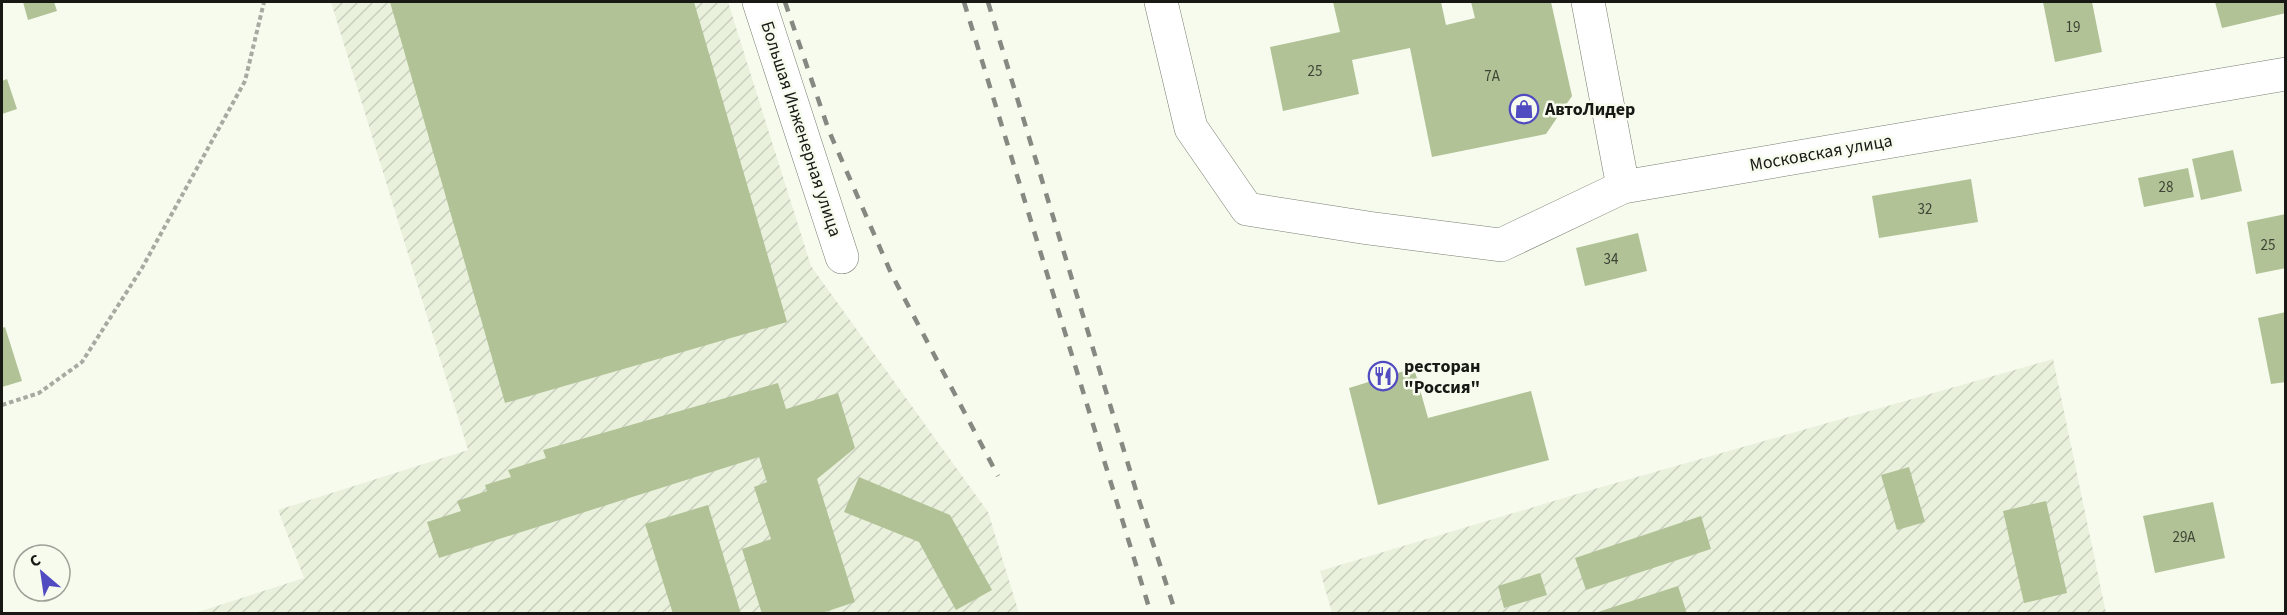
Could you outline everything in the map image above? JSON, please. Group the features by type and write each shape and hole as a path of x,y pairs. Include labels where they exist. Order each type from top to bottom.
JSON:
{"street":[{"name":"Большая Инженерная улица","path":"759,2 842,258"},
{"name":"Московская улица","path":"1161,2 1191,128 1247,209 1368,228 1501,245 1623,187 2286,74"},
{"path":"1588,2 1623,187"}],"path":[{"path":"2,405 39,393 82,362 142,268 245,81 264,2"}],"shaded area":[{"path":"331,2 728,2 811,266 988,512 1019,613 192,614 304,578 278,510 468,450"},
{"path":"2053,359 2106,613 1332,613 1320,571 1577,494"}],"building":[{"path":"23,2 54,2 57,11 28,20"},
{"path":"390,2 694,2 787,322 505,403"},
{"path":"1333,2 1441,2 1446,25 1475,18 1471,2 1551,2 1572,96 1546,134 1432,157 1410,48 1352,60 1359,94 1283,111 1270,47 1340,32"},
{"path":"2043,2 2092,2 2102,52 2055,62"},
{"path":"2215,2 2286,2 2286,13 2222,28"},
{"path":"7,79 17,109 2,114 2,81"},
{"path":"2233,150 2242,191 2201,200 2192,159"},
{"path":"2188,168 2194,197 2144,207 2138,178"},
{"path":"1971,179 1978,222 1879,238 1872,196"},
{"path":"2286,214 2286,268 2256,274 2247,222"},
{"path":"1638,233 1647,271 1585,286 1576,248"},
{"path":"2286,312 2286,382 2271,384 2258,318"},
{"path":"5,327 22,381 2,387 2,328"},
{"path":"1414,368 1428,418 1531,391 1549,460 1378,505 1349,388"},
{"path":"778,383 786,409 838,393 855,448 817,479 855,602 819,614 762,614 742,549 771,539 754,487 767,482 759,457 439,558 427,522 461,511 457,501 487,491 485,485 511,477 508,470 546,458 543,450"},
{"path":"1909,467 1925,522 1897,530 1881,475"},
{"path":"859,477 950,515 992,590 956,610 919,542 844,512"},
{"path":"2046,501 2067,593 2024,603 2003,511"},
{"path":"2213,502 2225,558 2155,573 2143,516"},
{"path":"708,505 741,614 673,614 645,524"},
{"path":"1701,516 1711,549 1586,590 1575,558"},
{"path":"1540,573 1547,595 1504,608 1498,586"},
{"path":"1678,586 1687,614 1595,614 1595,613"}],"railway":[{"path":"785,2 829,131 891,273 998,476"},
{"path":"964,2 1151,614"},
{"path":"988,2 1138,497 1176,614"}],"place":[{"name":"АвтоЛидер","path":"1524,109"},
{"name":"ресторан \"Россия\"","path":"1383,376"}]}
